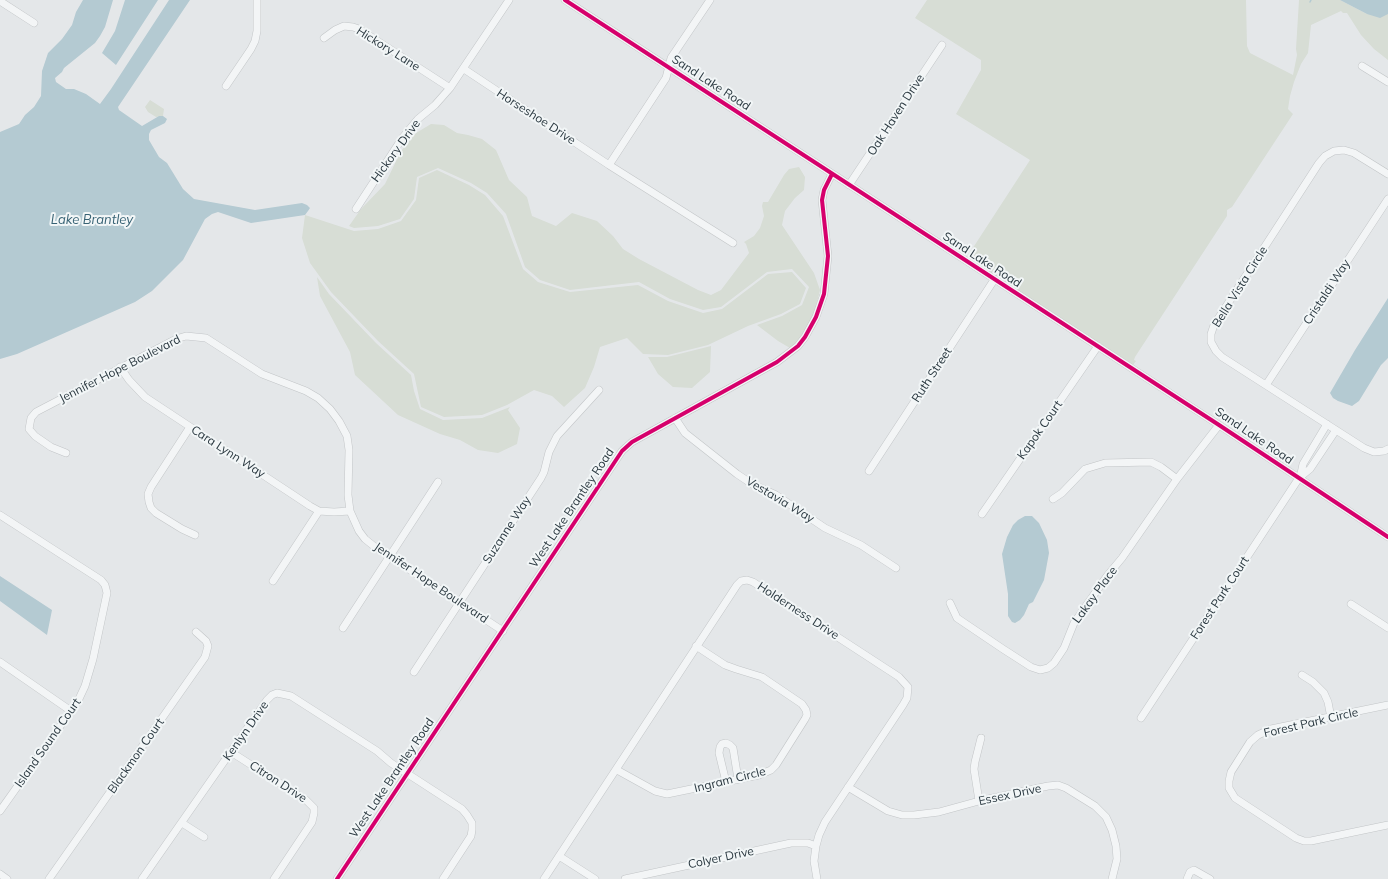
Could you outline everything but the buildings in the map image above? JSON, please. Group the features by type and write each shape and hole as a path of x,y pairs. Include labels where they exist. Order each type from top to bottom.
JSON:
{"street":[{"path":"226,86 255,41 257,31 257,0"},
{"name":"Hickory Drive","path":"356,208 403,137 418,119 435,105 464,69 509,0"},
{"name":"Sand Lake Road","path":"565,0 994,280 1098,346 1388,537"},
{"path":"609,165 666,78 671,58 710,0"},
{"path":"0,1 34,23"},
{"name":"Hickory Lane","path":"324,38 335,30 344,26 352,27 450,88"},
{"name":"Oak Haven Drive","path":"849,185 942,45"},
{"path":"1362,66 1388,82"},
{"name":"Horseshoe Drive","path":"464,69 609,165 733,243"},
{"name":"Bella Vista Circle","path":"1388,174 1354,153 1344,150 1334,151 1325,156 1214,325 1211,334 1211,342 1216,351 1222,357 1364,448 1374,452 1388,449"},
{"name":"West Lake Brantley Road","path":"337,879 622,451 632,442 777,362 798,346 811,327 821,306 826,282 827,245 822,200 824,190 832,174"},
{"name":"Cristaldi Way","path":"1266,385 1388,199"},
{"name":"Ruth Street","path":"869,471 994,280"},
{"name":"Jennifer Hope Boulevard","path":"66,453 51,447 35,436 29,429 31,418 36,412 176,339 186,336 206,338 262,374 306,391 318,398 330,409 339,421 347,436 349,450 348,495 350,511 359,531 365,539 389,557 503,631"},
{"name":"Kapok Court","path":"982,514 1098,346"},
{"name":"Cara Lynn Way","path":"120,367 129,380 145,397 319,511"},
{"name":"Suzanne Way","path":"414,672 541,478 549,452 557,436 599,390"},
{"name":"Vestavia Way","path":"675,418 685,433 737,474 752,484 776,495 825,528 861,545 896,568"},
{"path":"1300,478 1303,464 1327,424"},
{"name":"Lakay Place","path":"950,603 957,618 997,645 1031,667 1040,670 1048,668 1054,663 1064,648 1074,623 1107,576 1122,558 1178,479 1219,425"},
{"path":"190,427 148,494 151,508 156,513 182,530 195,535"},
{"path":"1300,478 1310,469 1336,430"},
{"path":"1314,446 1322,451"},
{"path":"1053,499 1062,493 1085,469 1106,462 1151,462 1162,467 1178,479"},
{"name":"Forest Park Court","path":"1141,718 1300,478"},
{"path":"343,628 438,482"},
{"path":"273,581 319,511 350,511"},
{"path":"0,524 2,516"},
{"name":"Island Sound Court","path":"0,811 78,701 85,686 93,659 107,593 105,585 93,574 2,516"},
{"name":"Holderness Drive","path":"544,879 617,770 696,646 741,580 753,582 899,677 908,687 907,698 825,822 816,846 814,861 817,879"},
{"path":"1351,604 1388,628"},
{"name":"Blackmon Court","path":"49,879 205,657 208,646 206,641 196,632"},
{"name":"Ingram Circle","path":"617,770 654,792 667,794 760,775 771,770 776,765 805,719 807,714 802,704 762,677 725,665 696,646"},
{"path":"0,662 71,711"},
{"path":"1302,675 1313,682 1324,693 1328,702 1331,718"},
{"name":"Kenlyn Drive","path":"142,879 267,700 276,693 291,696 377,751 407,774"},
{"name":"Forest Park Circle","path":"1388,705 1272,729 1258,735 1250,742 1231,772 1229,781 1229,788 1235,798 1296,838 1304,841 1388,827"},
{"path":"979,801 974,769 981,738"},
{"path":"726,782 719,753 722,744 726,743 733,748 738,779"},
{"name":"Citron Drive","path":"231,752 306,800 314,808 312,822 274,879"},
{"path":"407,774 462,809 472,823 471,836 443,879"},
{"name":"Essex Drive","path":"848,787 888,811 902,815 914,815 939,812 979,801 1058,785 1066,788 1095,806 1106,817 1112,830 1116,846 1117,859 1112,879"},
{"path":"182,823 204,837"},
{"name":"Colyer Drive","path":"625,879 791,843 808,843 816,846"},
{"path":"559,856 595,879"},
{"path":"1187,879 1190,872 1194,870 1210,879"},
{"path":"0,874 7,879"}],"shaded area":[{"path":"927,0 1246,0 1247,46 1250,53 1293,75 1297,55 1296,49 1299,0 1340,0 1367,14 1388,14 1388,60 1374,49 1361,35 1347,13 1343,13 1341,11 1311,25 1308,53 1301,64 1290,96 1288,109 1293,114 1232,207 1227,210 1227,216 1135,357 1134,360 1136,361 1133,365 967,257 1030,160 956,114 981,70 981,60 915,18"},
{"path":"150,100 164,109 163,116 156,117 148,112 145,107"},
{"path":"431,124 444,125 457,133 482,139 496,150 509,180 527,197 532,216 556,226 572,213 597,221 613,236 623,249 698,290 711,295 721,290 749,253 744,242 754,236 760,228 764,216 762,206 763,202 768,202 789,169 799,167 805,177 804,190 795,198 785,211 782,225 814,273 820,290 815,311 809,326 797,343 790,348 757,325 782,316 802,305 809,287 792,269 767,272 721,307 703,310 670,299 639,282 570,290 540,280 525,267 506,214 487,193 471,183 438,168 417,177 414,199 400,219 378,226 354,228 349,226 361,209 385,184 401,151 416,133"},
{"path":"437,170 469,185 485,195 503,216 523,269 538,282 570,292 638,285 668,301 703,313 722,309 768,274 792,272 806,288 800,304 781,314 748,326 708,345 668,355 643,354 627,338 600,347 594,367 585,388 564,407 552,396 534,390 507,405 482,415 444,417 421,407 414,374 378,341 331,292 310,263 302,238 305,215 354,231 378,229 401,221 416,200 419,178"},
{"path":"317,277 329,294 376,343 411,375 420,409 443,420 482,418 510,407 508,410 520,428 517,444 498,453 478,450 460,440 440,434 398,415 355,375 350,352 320,296"},
{"path":"711,346 710,372 692,388 673,387 658,374 648,357 667,357"}],"water":[{"name":"Lake Brantley","path":"83,0 113,0 105,27 100,36 95,43 64,68 55,78 56,82 66,89 74,89 86,94 100,104 169,0 190,0 118,107 119,110 142,126 159,116 163,116 167,119 165,123 151,130 149,140 159,157 167,163 183,189 194,199 255,210 302,203 310,208 305,215 251,223 218,212 212,214 205,219 183,260 152,291 135,302 17,354 0,359 0,132 19,124 25,115 34,107 41,96 42,71 48,53 62,39 72,25 76,12"},
{"path":"125,0 158,0 116,65 102,53 115,31"},
{"path":"1340,0 1388,0 1388,14 1380,18 1367,14"},
{"path":"1388,298 1388,358 1381,365 1359,401 1352,406 1338,401 1333,398 1330,393"},
{"path":"1025,516 1032,516 1039,523 1047,540 1049,553 1044,580 1033,602 1029,604 1020,620 1015,623 1012,622 1008,616 1008,594 1002,554 1007,537 1013,525"},
{"path":"0,576 52,610 47,635 0,601"}],"cycle path":[{"path":"565,0 1219,425 1388,537"},
{"path":"337,879 622,451 632,442 777,362 798,346 805,337 816,317 824,294 828,256 822,200 824,190 832,174"}]}
